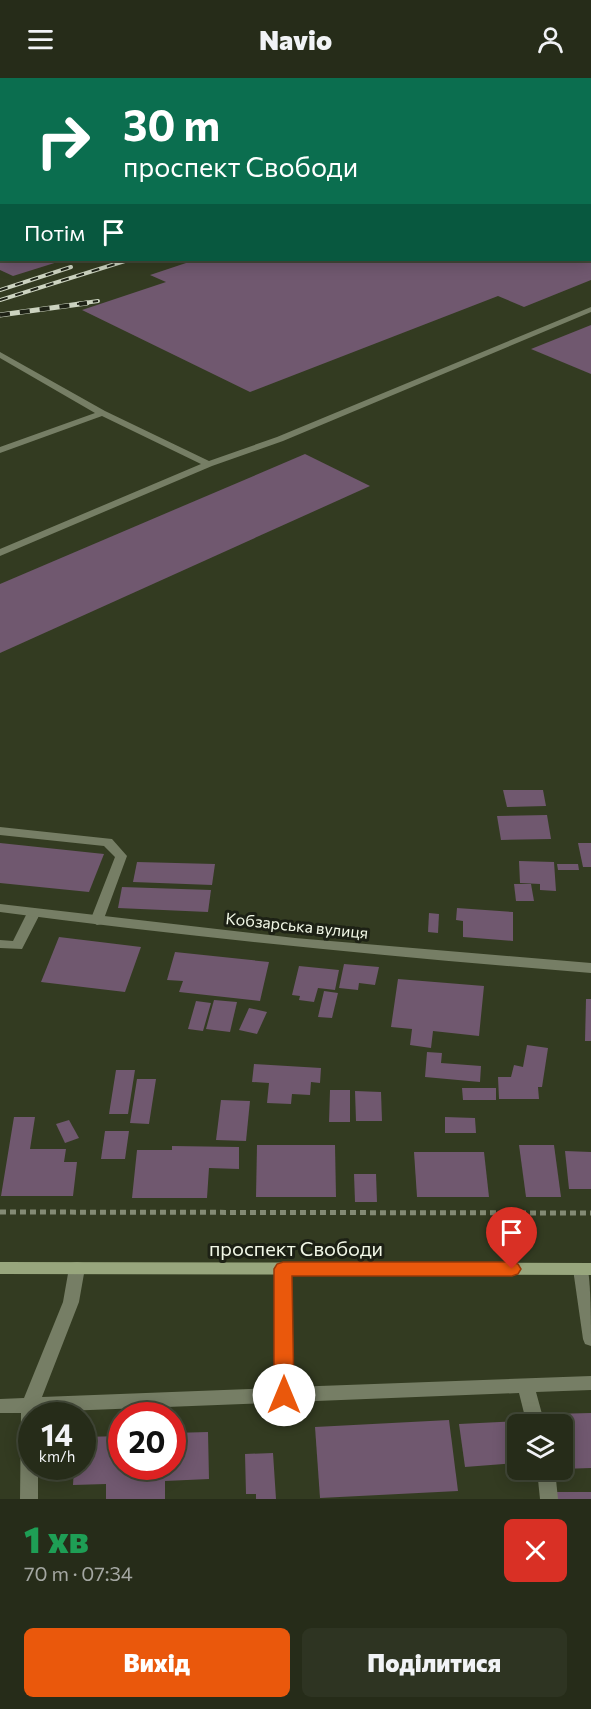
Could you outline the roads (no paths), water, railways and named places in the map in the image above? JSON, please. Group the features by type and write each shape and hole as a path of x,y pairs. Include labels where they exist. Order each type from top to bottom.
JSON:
{"main road":[{"name":"проспект Свободи","path":"0,1268 586,1269"}],"street":[{"path":"0,553 209,464 280,439 591,309"},
{"path":"0,355 102,412 209,464"},
{"path":"0,450 102,412"},
{"path":"0,831 108,842 121,856 97,921"},
{"name":"Кобзарська вулиця","path":"0,908 97,921 458,958 591,968"},
{"path":"0,944 17,946 34,912"},
{"path":"31,1402 70,1302 77,1268"},
{"path":"283,1269 284,1395"},
{"path":"586,1269 591,1339"},
{"path":"96,1402 591,1383"},
{"path":"526,1385 533,1414"},
{"path":"0,1406 18,1405"},
{"path":"29,1480 29,1499"},
{"path":"547,1480 549,1499"}],"railway":[{"path":"0,300 125,261"},
{"path":"0,290 71,267"},
{"path":"77,304 98,301"},
{"path":"0,315 87,303"}]}
